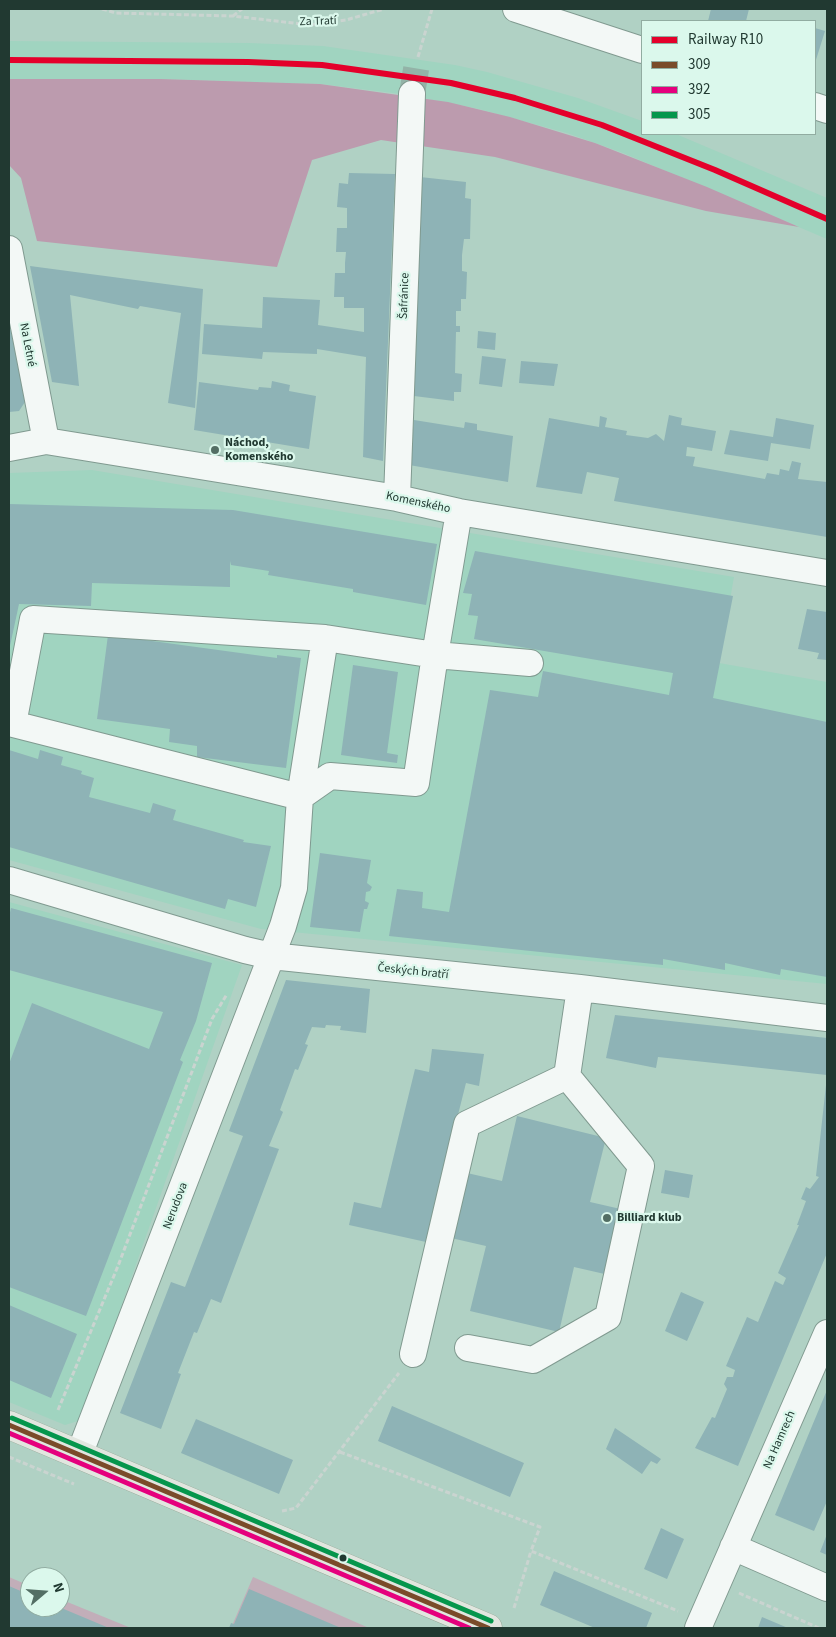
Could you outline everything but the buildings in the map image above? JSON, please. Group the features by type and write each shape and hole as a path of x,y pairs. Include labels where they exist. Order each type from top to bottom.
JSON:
{"main road":[{"path":"9,1425 488,1628"}],"street":[{"path":"516,9 641,50"},
{"name":"Šafránice","path":"397,498 412,94"},
{"name":"Na Letné","path":"9,249 46,441"},
{"name":"Komenského","path":"9,448 46,441 397,498 459,512 827,573"},
{"path":"459,512 435,655 416,783 330,776 300,797 13,724 33,619 324,638 435,655 530,663"},
{"name":"Nerudova","path":"79,1455 283,926 294,888 300,797 324,638"},
{"name":"Českých bratří","path":"9,880 271,956 580,988 827,1018"},
{"path":"468,1348 533,1360 608,1317 641,1166 567,1076 580,988"},
{"path":"413,1354 467,1124 567,1076"},
{"name":"Na Hamrech","path":"700,1624 827,1333"},
{"path":"733,1546 827,1588"}],"path":[{"name":"Za Tratí","path":"102,9 116,13 233,16 310,25 346,20 384,9"},
{"path":"233,16 242,9"},
{"path":"418,57 432,9"},
{"path":"58,1410 118,1266 212,1019 228,992"},
{"path":"278,1512 296,1508 413,1354"},
{"path":"340,1452 540,1527 514,1608"},
{"path":"531,1551 700,1624"},
{"path":"718,1583 819,1628"}],"shaded area":[{"path":"9,41 249,43 323,46 455,65 487,72 578,98 641,121 641,135 678,135 827,198 827,239 623,153 567,133 479,109 401,94 320,84 161,79 9,79"},
{"path":"9,79 160,79 320,84 448,102 510,117 595,143 707,187 799,227 706,211 495,157 381,140 312,160 277,267 37,241 21,178 9,165"},
{"path":"92,470 734,577 719,663 827,682 827,984 261,929 9,860 9,473"},
{"path":"9,902 242,965 81,1420 65,1425 9,1402"},
{"path":"9,1577 20,1582 20,1617 70,1617 70,1603 131,1628 9,1628"},
{"path":"253,1577 369,1628 231,1628"}],"tunnel":[{"path":"412,94 418,57"}],"rail line":[{"name":"R10","path":"9,60 248,62 322,65 451,83 515,98 602,125 715,170 827,219"}],"transit line":[{"name":"305","path":"12,1418 491,1621"},
{"name":"309","path":"9,1425 488,1628"},
{"name":"392","path":"9,1433 469,1628"}],"place":[{"name":"Náchod, Komenského","path":"215,450"},
{"name":"Billiard klub","path":"607,1218"}]}
